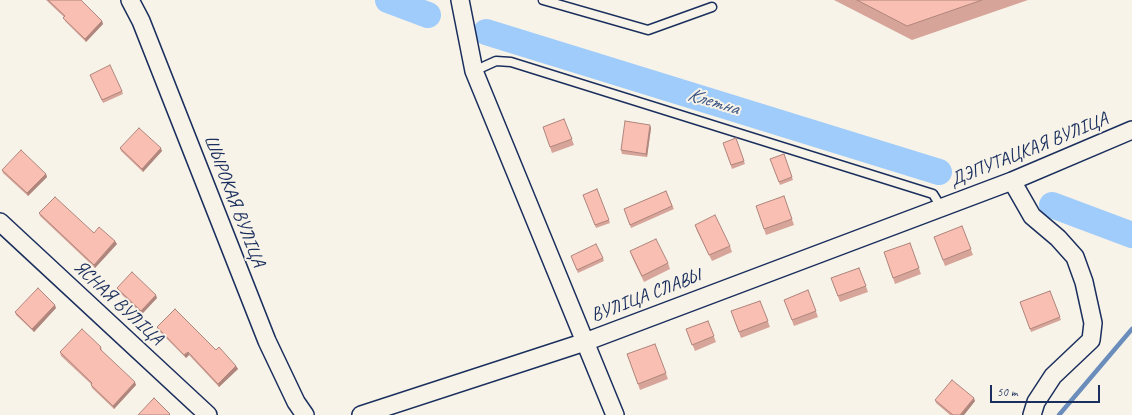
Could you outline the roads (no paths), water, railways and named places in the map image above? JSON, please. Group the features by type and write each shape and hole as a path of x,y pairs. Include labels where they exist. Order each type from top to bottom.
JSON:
{"street":[{"name":"ШЫРОКАЯ ВУЛІЦА","path":"130,0 141,21 267,341 296,402 305,415"},
{"path":"460,0 474,71 615,415"},
{"name":"ДЭПУТАЦКАЯ ВУЛІЦА","path":"941,207 1012,181 1132,130"},
{"path":"1012,181 1032,216 1058,238 1075,257 1084,282 1093,323 1091,340 1053,376 1036,402 1032,415"},
{"name":"ВУЛІЦА СЛАВЫ","path":"361,415 585,342 941,207"},
{"name":"ЯСНАЯ ВУЛІЦА","path":"0,222 208,415"}],"lane":[{"path":"546,0 648,30 712,8"},
{"path":"474,71 496,61 511,62 933,194 941,207"}],"waterway":[{"name":"Клетна","path":"388,0 428,15"},
{"name":"Клетна","path":"486,32 939,172"},
{"name":"Клетна","path":"1052,205 1132,235"},
{"path":"1059,415 1132,329"}]}
